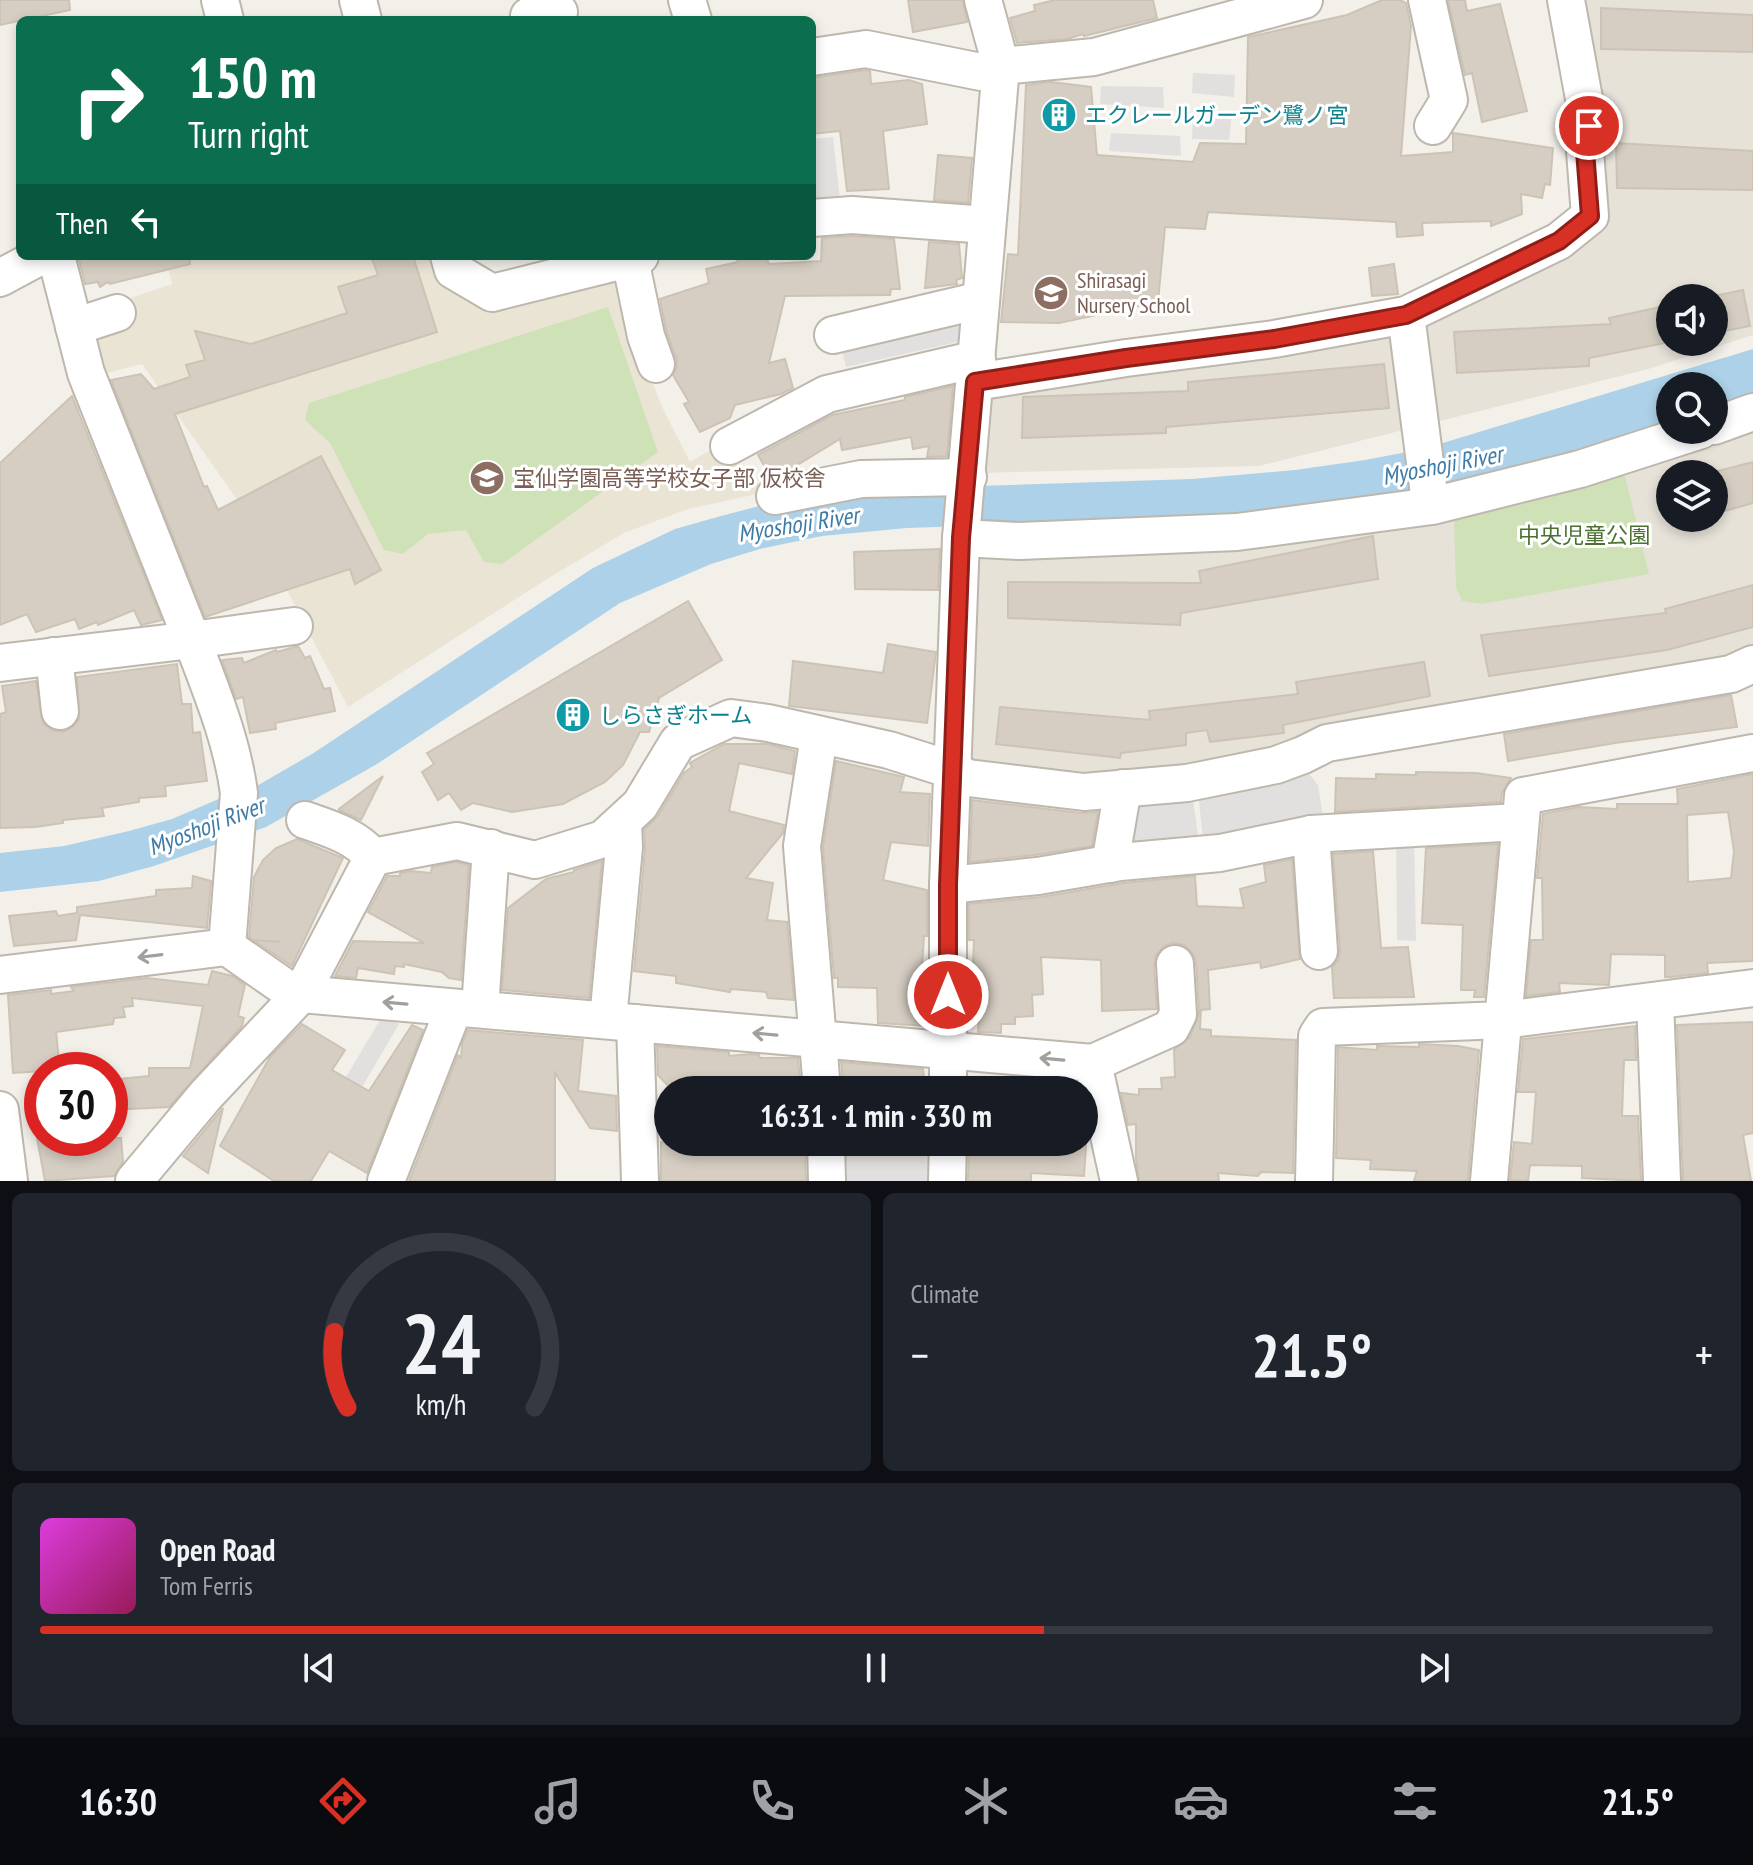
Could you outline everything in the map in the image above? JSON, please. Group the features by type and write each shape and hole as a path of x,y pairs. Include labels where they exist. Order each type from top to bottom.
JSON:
{"street":[{"path":"816,56 866,49 981,72 1001,66 1094,57 1304,0"},
{"path":"1427,0 1449,100 1433,126"},
{"path":"729,446 827,394 976,371 1126,358 1274,339 1406,315 1559,241 1590,216 1585,151 1589,126 1566,0"},
{"path":"948,1076 948,885 962,533 1001,66 994,2"},
{"path":"816,218 852,215 987,225"},
{"path":"0,278 34,260"},
{"path":"57,260 92,389 217,705 235,768 239,793 227,947"},
{"path":"450,260 453,270 492,293 623,260"},
{"path":"635,260 646,336 656,364"},
{"path":"833,335 981,300"},
{"path":"74,327 117,313"},
{"path":"1406,315 1429,494"},
{"path":"1728,421 1753,412"},
{"path":"962,533 1020,541 1237,532 1432,506 1580,469 1658,444"},
{"path":"775,496 861,479 968,481"},
{"path":"0,663 294,626"},
{"path":"54,656 60,711"},
{"path":"373,857 457,841 535,860 603,839 640,805 678,742 731,718 768,723 889,750 968,778 1084,792 1187,783 1276,765 1327,743 1731,674 1753,664"},
{"path":"819,736 802,846 821,1076"},
{"path":"1489,1181 1523,796 1753,753"},
{"path":"1110,864 1123,788"},
{"path":"305,820 344,834 373,857"},
{"path":"948,885 1220,853 1311,834 1519,822"},
{"path":"623,823 622,1021 640,1181"},
{"path":"1311,834 1319,951"},
{"path":"386,1181 467,1008 491,848"},
{"path":"134,1181 206,1095 301,994 373,857"},
{"path":"0,975 227,947 283,986 301,994 1093,1063 1171,1028 1178,1014 1174,964"},
{"path":"1314,1181 1317,1036 1323,1027 1504,1020 1753,988"},
{"path":"1655,1001 1662,1181"},
{"path":"1093,1063 1119,1181"},
{"path":"0,1110 8,1181"},
{"path":"826,1156 827,1181"},
{"path":"947,1181 948,1156"}],"shaded area":[{"path":"1581,0 1753,0 1753,335 1728,343 1728,284 1656,284 1656,356 1688,356 1645,370 1259,466 981,473 988,394 1439,313 1605,208"},
{"path":"1193,73 1235,75 1234,97 1192,93"},
{"path":"1101,86 1163,87 1164,108 1100,104"},
{"path":"1193,119 1231,119 1229,140 1192,139"},
{"path":"1111,133 1180,136 1181,156 1109,151"},
{"path":"833,137 841,208 816,209 816,139"},
{"name":"宝仙学園高等学校女子部 仮校舎","path":"166,260 439,260 445,279 615,275 646,367 690,462 719,445 766,492 688,509 624,533 348,707 247,514 142,364 103,374 87,313 172,284"},
{"path":"957,320 962,341 846,367 841,347"},
{"path":"1753,414 1753,654 1296,750 1087,780 962,764 968,550 1656,431 1656,444 1728,444 1728,418"},
{"path":"1304,768 1318,785 1324,823 1203,840 1198,792"},
{"path":"1192,792 1199,842 1121,851 1129,795"},
{"path":"1414,837 1416,941 1397,940 1396,838"},
{"path":"383,1015 399,1024 352,1104 336,1094"},
{"path":"835,1156 936,1156 935,1181 835,1181"}],"green space":[{"path":"608,307 658,452 502,564 484,562 466,530 428,534 403,554 384,550 330,443 305,420 309,403"},
{"name":"中央児童公園","path":"1623,468 1649,574 1482,604 1462,601 1456,587 1454,520 1465,512"}],"water":[{"path":"1753,349 1753,400 1728,408 1728,372 1677,372"},
{"name":"Myoshoji River","path":"1656,378 1656,432 1462,488 1281,515 907,528 822,536 760,549 711,564 620,603 377,764 266,827 154,866 99,881 0,892 0,853 64,846 129,831 172,819 228,795 248,791 312,754 593,568 675,529 767,504 977,486 1192,479 1295,470 1423,449"}],"building":[{"path":"0,0 69,0 70,10 42,16 16,16 16,22 0,25"},
{"path":"908,0 963,0 967,22 913,32"},
{"path":"1055,0 1153,0 1157,18 1084,36 1017,43 1010,18 1035,11 1034,5"},
{"path":"1382,0 1406,3 1411,26 1401,156 1453,152 1453,133 1553,148 1550,185 1545,184 1542,198 1521,194 1522,214 1491,226 1491,221 1422,223 1423,235 1397,237 1396,222 1208,212 1205,229 1165,227 1158,302 1059,323 1001,322 1008,254 1018,255 1026,85 1051,82 1091,87 1097,155 1193,162 1200,143 1246,144 1248,37 1347,15"},
{"path":"1448,0 1465,0 1467,11 1500,4 1527,111 1482,122 1472,73 1465,75"},
{"path":"1601,8 1753,15 1753,52 1601,49"},
{"path":"866,70 870,71 871,84 909,80 922,84 927,124 883,131 889,189 847,191 840,131 816,134 816,77"},
{"path":"1616,143 1753,151 1753,190 1617,188"},
{"path":"938,155 972,158 968,203 934,200"},
{"path":"852,236 894,239 900,289 891,289 890,295 785,296 769,363 785,359 793,388 735,405 730,418 700,432 684,404 689,402 673,375 677,367 676,358 660,299 709,283 706,269 737,260 768,260 769,264 821,261 822,238"},
{"path":"929,242 959,244 962,278 956,280 957,284 925,288"},
{"path":"79,260 190,260 190,264 108,282 100,287 98,282 85,284"},
{"path":"372,260 414,260 437,332 175,414 204,487 207,486 218,510 321,456 381,570 355,584 350,569 205,617 111,380 141,374 154,389 190,377 186,365 205,360 195,331 251,344 347,313 338,287 378,275"},
{"path":"1394,264 1398,294 1372,296 1369,268"},
{"path":"1743,290 1750,326 1728,330 1728,293"},
{"path":"1656,308 1656,345 1589,358 1589,366 1457,373 1454,332 1611,324 1609,318"},
{"path":"1384,364 1389,408 1166,427 1166,433 1022,438 1023,397 1188,391 1188,382"},
{"path":"953,386 947,456 927,457 929,446 913,449 911,437 842,450 840,439 784,473 770,476 758,455 832,415 905,400 905,397"},
{"path":"72,396 162,620 141,625 134,610 98,625 97,622 79,629 75,619 36,632 27,614 0,625 0,463"},
{"path":"1753,462 1753,503 1728,510 1728,468"},
{"path":"1373,536 1378,579 1181,613 1180,625 1008,618 1008,582 1201,583 1199,571"},
{"path":"940,549 938,590 855,589 854,552"},
{"path":"1753,585 1753,627 1667,650 1489,676 1481,635 1666,613 1665,609"},
{"name":"しらさぎホーム","path":"688,601 722,660 659,698 649,732 640,732 623,765 605,782 563,804 512,812 473,803 461,810 449,793 438,800 422,772 434,764 427,753"},
{"path":"888,644 936,652 927,723 789,706 793,661 883,673"},
{"path":"298,646 305,658 310,656 324,689 330,688 335,711 275,723 276,729 250,733 243,697 236,699 222,660 242,658 244,663 276,650"},
{"path":"1424,662 1430,696 1283,725 1284,733 1210,742 1207,730 1186,733 1186,745 1121,753 1120,758 996,744 1000,707 1150,720 1149,711 1298,694 1296,682"},
{"path":"177,664 182,704 191,704 193,733 200,732 207,781 165,786 166,796 139,798 139,802 102,808 104,816 63,820 63,823 36,827 0,828 0,714 6,712 2,686 36,681 43,723 51,730 63,732 73,727 79,719 77,677"},
{"path":"1731,695 1737,727 1508,761 1504,734"},
{"path":"724,744 768,744 795,751 792,774 739,763 729,811 784,825 783,833 746,878 773,883 767,920 787,922 794,1000 768,998 766,992 731,989 730,992 676,983 676,976 634,971 644,830 658,816 684,773 692,767 690,763"},
{"path":"836,761 904,777 900,792 930,794 928,846 891,842 883,880 927,890 927,936 924,936 920,997 927,998 927,1026 878,1023 877,988 838,987 838,978 834,978 823,847"},
{"path":"1416,772 1476,773 1511,778 1502,793 1501,802 1335,812 1336,778 1376,779 1376,774 1416,775"},
{"path":"1753,774 1753,961 1707,963 1708,973 1665,977 1665,955 1611,954 1609,985 1559,983 1560,992 1526,996 1531,940 1543,940 1542,878 1537,878 1543,814 1578,807 1617,809 1617,804 1678,804 1677,789","holes":["1728,812 1734,851 1731,878 1688,882 1687,815"]},
{"path":"383,776 361,820 339,810 339,809"},
{"path":"972,800 1081,813 1098,812 1092,846 970,862"},
{"path":"297,839 343,858 292,966 249,937 254,877 263,860 276,848"},
{"path":"1498,844 1484,997 1474,997 1475,990 1461,990 1463,925 1422,923 1426,848"},
{"path":"1373,851 1381,948 1408,947 1414,997 1334,998 1332,967 1338,960 1340,950 1333,854"},
{"path":"1292,859 1300,959 1261,968 1260,962 1208,970 1210,1009 1201,1010 1200,1029 1211,1030 1211,1036 1296,1040 1293,1173 1261,1172 1258,1176 1218,1173 1219,1181 1139,1181 1136,1124 1128,1125 1121,1093 1139,1095 1139,1089 1162,1089 1161,1078 1175,1077 1174,1050 1190,1037 1199,1013 1196,962 1192,952 1184,945 1173,943 1164,946 1156,955 1157,1009 1102,1011 1101,960 1041,957 1043,994 1032,995 1033,1016 1015,1017 1015,1024 1001,1024 1001,1033 978,1032 979,1016 971,1016 974,940 969,940 969,904 1195,876 1197,906 1244,908 1240,889 1266,882 1264,865"},
{"path":"602,861 589,998 502,990 508,908 546,879"},
{"path":"456,862 469,865 461,980 449,978 442,972 404,964 404,967 395,966 394,974 358,968 356,978 335,976 353,941 424,943 368,912 387,876 400,876 400,873 411,871 431,873 432,867"},
{"path":"193,876 211,881 207,928 80,915 76,940 14,946 9,916 56,911 58,916 77,913 77,907 156,896 156,890 192,888"},
{"path":"212,971 232,976 245,985 238,1016 244,1018 242,1026 169,1107 128,1109 128,1078 149,1076 149,1068 190,1068 203,1006 132,998 133,1006 123,1007 125,1017 114,1018 113,1024 56,1032 58,1052 24,1052 24,1072 13,1073 8,995 51,990 51,994 74,991 71,987 147,978 208,985"},
{"path":"1753,1022 1753,1133 1743,1135 1751,1181 1683,1181 1677,1025"},
{"path":"302,1024 345,1050 332,1070 369,1091 412,1025 423,1030 367,1173 329,1151 311,1181 274,1181 220,1146 270,1057"},
{"path":"1635,1026 1636,1060 1624,1060 1622,1116 1638,1116 1641,1181 1582,1178 1582,1166 1530,1165 1528,1181 1510,1180 1514,1142 1532,1144 1536,1092 1518,1092 1523,1039"},
{"path":"468,1030 583,1040 578,1091 616,1096 617,1131 590,1128 555,1073 555,1181 409,1181 458,1055 461,1058 462,1044"},
{"path":"1419,1044 1479,1050 1468,1181 1414,1181 1417,1171 1370,1169 1371,1160 1336,1158 1338,1047 1377,1050 1377,1046 1419,1047"},
{"path":"657,1046 729,1052 729,1056 751,1054 760,1058 798,1058 800,1076 659,1076"},
{"path":"841,1062 923,1069 924,1076 842,1076"},
{"path":"223,1108 208,1173 183,1156"},
{"path":"40,1156 122,1156 123,1162 114,1176 45,1181"},
{"path":"661,1156 805,1156 806,1181 661,1181"},
{"path":"969,1156 1085,1156 1084,1176 1031,1173 1031,1181 968,1181"}],"place":[{"name":"エクレールガーデン鷺ノ宮","path":"1059,115"},
{"name":"Shirasagi Nursery School","path":"1051,293"},
{"name":"宝仙学園高等学校女子部 仮校舎","path":"487,478"},
{"name":"しらさぎホーム","path":"573,715"}],"route":[{"path":"948,995 948,885 961,538 975,382 1274,339 1406,315 1474,285 1559,241 1590,216 1585,151 1589,126"}]}
